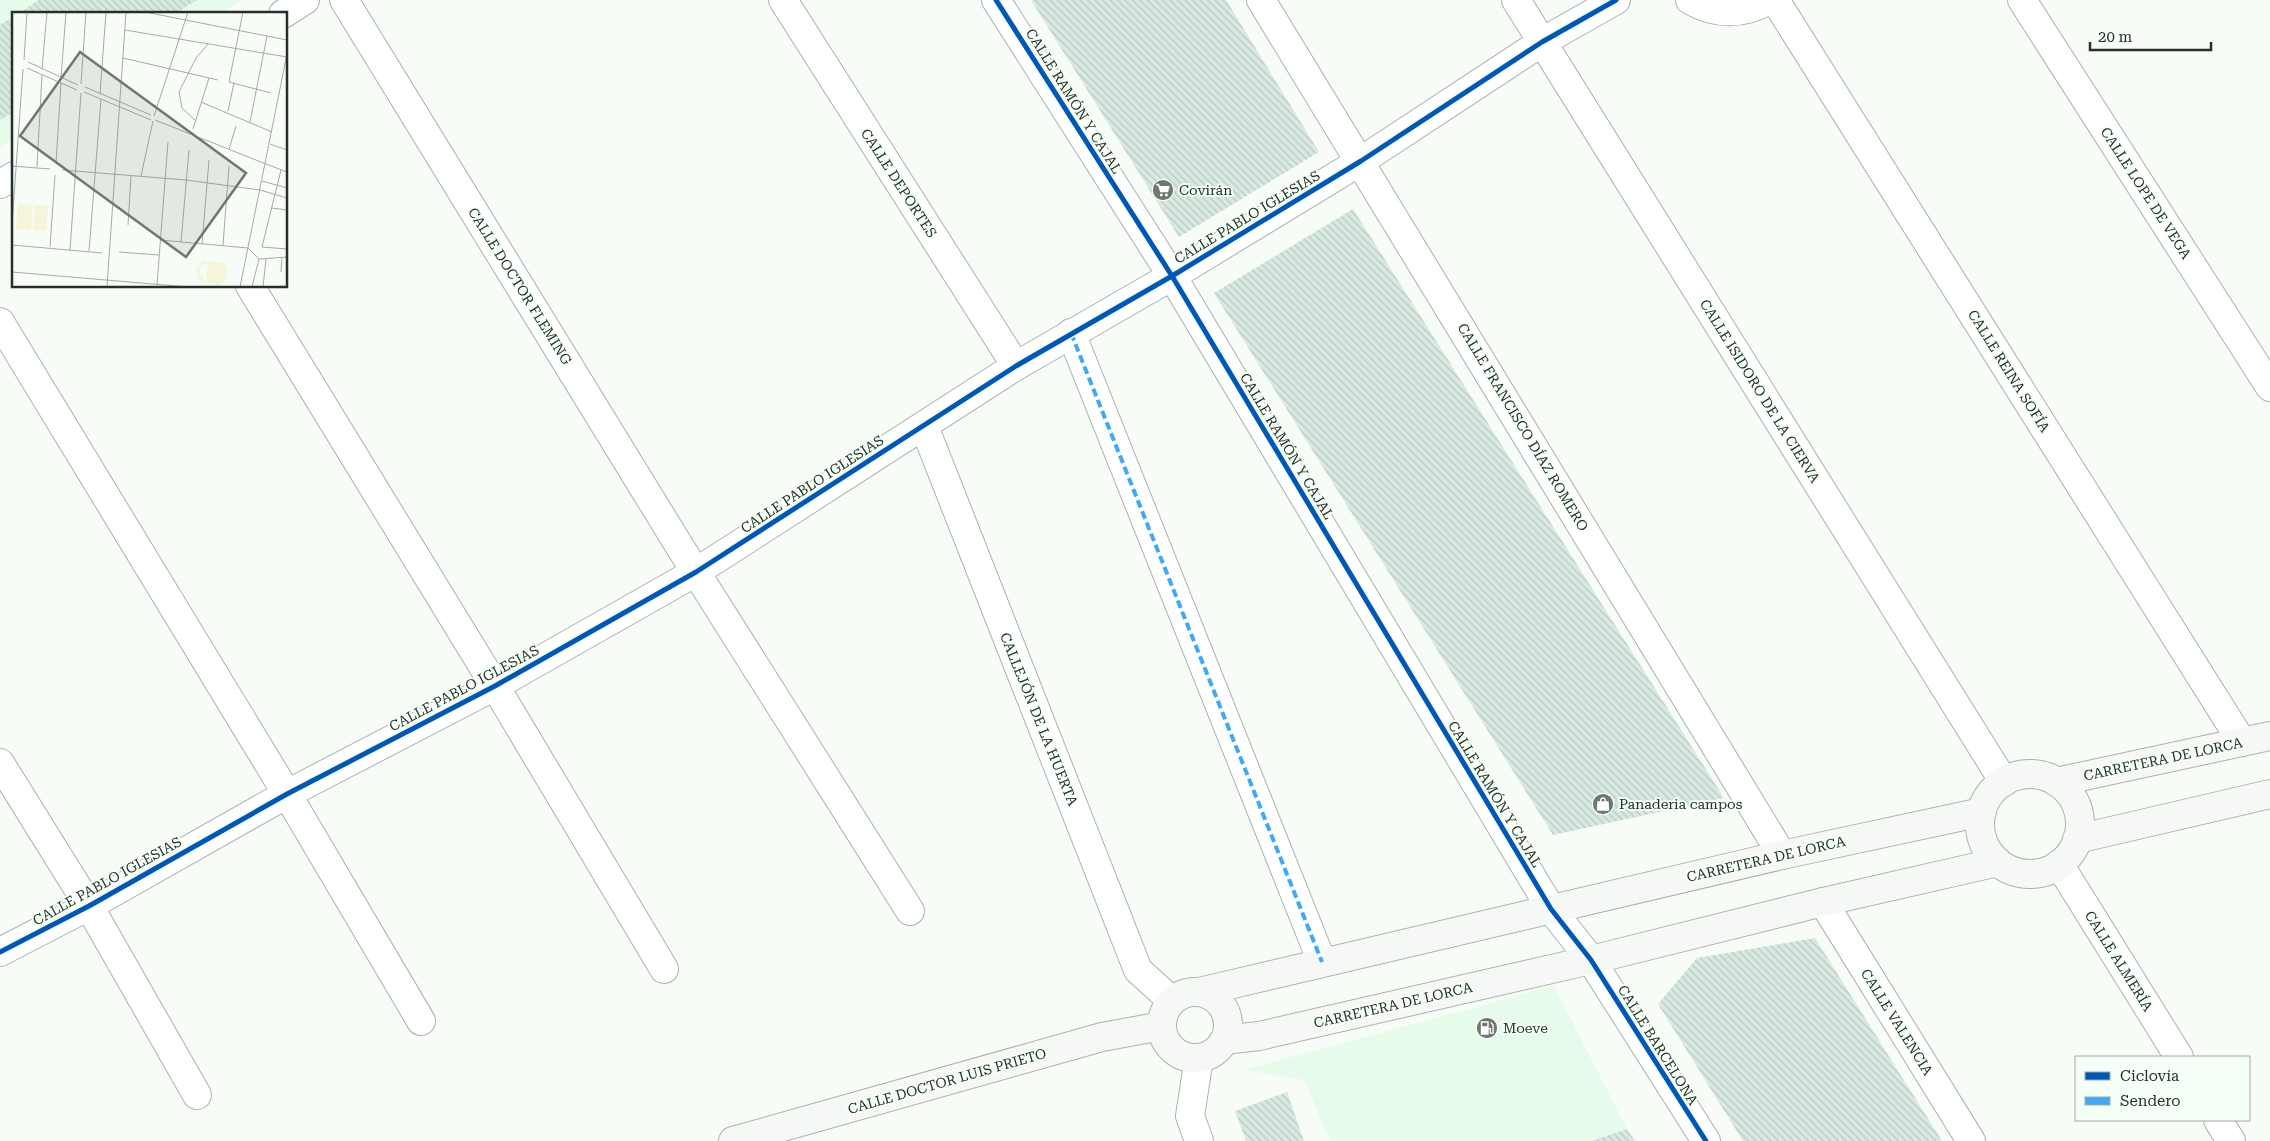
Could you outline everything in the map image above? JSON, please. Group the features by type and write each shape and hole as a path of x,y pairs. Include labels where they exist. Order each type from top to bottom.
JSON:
{"main road":[{"name":"CARRETERA DE LORCA","path":"2056,782 2270,736"},
{"name":"CARRETERA DE LORCA","path":"1199,992 1782,855 1982,812 1988,797 2004,782 2020,775 2032,774 2056,782 2072,798 2078,811 2079,824 2074,848 2059,864 2033,874 2008,869 1998,862 1823,902 1591,960 1259,1036 1224,1040"},
{"path":"2077,838 2270,794"},
{"path":"1982,812 1980,828 1984,842 1987,850 1998,862"},
{"path":"1199,992 1213,997 1224,1009 1228,1020 1224,1040 1219,1048 1210,1055 1199,1058 1187,1058 1173,1050 1165,1039 1162,1026 1164,1015 1172,1001 1187,993 1199,992"},
{"name":"CALLE DOCTOR LUIS PRIETO","path":"733,1141 1102,1037 1162,1026"}],"street":[{"path":"287,12 305,0"},
{"name":"CALLE DOCTOR FLEMING","path":"344,0 696,572 910,911"},
{"name":"CALLE DEPORTES","path":"783,0 1016,366"},
{"name":"CALLE RAMÓN Y CAJAL","path":"996,0 1172,276 1551,909"},
{"name":"CALLE FRANCISCO DÍAZ ROMERO","path":"1261,0 1361,161 1782,855"},
{"name":"CALLE ISIDORO DE LA CIERVA","path":"1516,0 2004,782"},
{"name":"CALLE PABLO IGLESIAS","path":"0,952 89,906 287,794 495,686 696,572 1016,366 1172,276 1361,161 1542,42 1616,0"},
{"path":"1690,0 1702,6 1726,12 1750,9 1768,0"},
{"name":"CALLE REINA SOFÍA","path":"1775,0 2242,742"},
{"name":"CALLE LOPE DE VEGA","path":"2022,0 2270,386"},
{"path":"0,184 12,177"},
{"path":"251,288 495,686 664,970"},
{"path":"0,322 287,794 421,1021"},
{"path":"1071,333 1322,962"},
{"name":"CALLEJÓN DE LA HUERTA","path":"924,426 1138,970 1172,1001"},
{"path":"0,763 89,906 198,1094"},
{"name":"CALLE ALMERÍA","path":"2059,864 2178,1056"},
{"name":"CALLE VALENCIA","path":"1823,902 1972,1141"},
{"path":"1551,909 1591,960"},
{"name":"CALLE BARCELONA","path":"1591,960 1706,1141"},
{"path":"1199,1058 1190,1116 1199,1141"},
{"path":"2219,1121 2231,1141"}],"shaded area":[{"path":"0,0 242,0 222,12 12,12 12,140 0,147"},
{"name":"Moeve","path":"1554,986 1627,1129 1589,1141 1330,1141 1304,1080 1243,1070"}],"building":[{"path":"39,0 197,0 177,12 21,12"},
{"path":"1031,0 1226,0 1319,152 1179,237"},
{"path":"12,17 12,113 0,120 0,25"},
{"path":"1353,209 1724,798 1553,835 1214,293"},
{"path":"1815,938 1942,1141 1743,1141 1658,1004 1697,958"},
{"path":"1287,1092 1304,1141 1246,1141 1235,1111"},
{"path":"1627,1129 1635,1141 1591,1141"}],"marked path":[{"path":"1071,333 1322,962"}],"cycle path":[{"path":"996,0 1172,276 1551,909 1591,960 1706,1141"},
{"path":"0,952 89,906 287,794 495,686 696,572 1016,366 1172,276 1361,161 1542,42 1616,0"}],"place":[{"name":"Covirán","path":"1163,190"},
{"name":"Panaderia campos","path":"1603,804"},
{"name":"Moeve","path":"1487,1028"}]}
